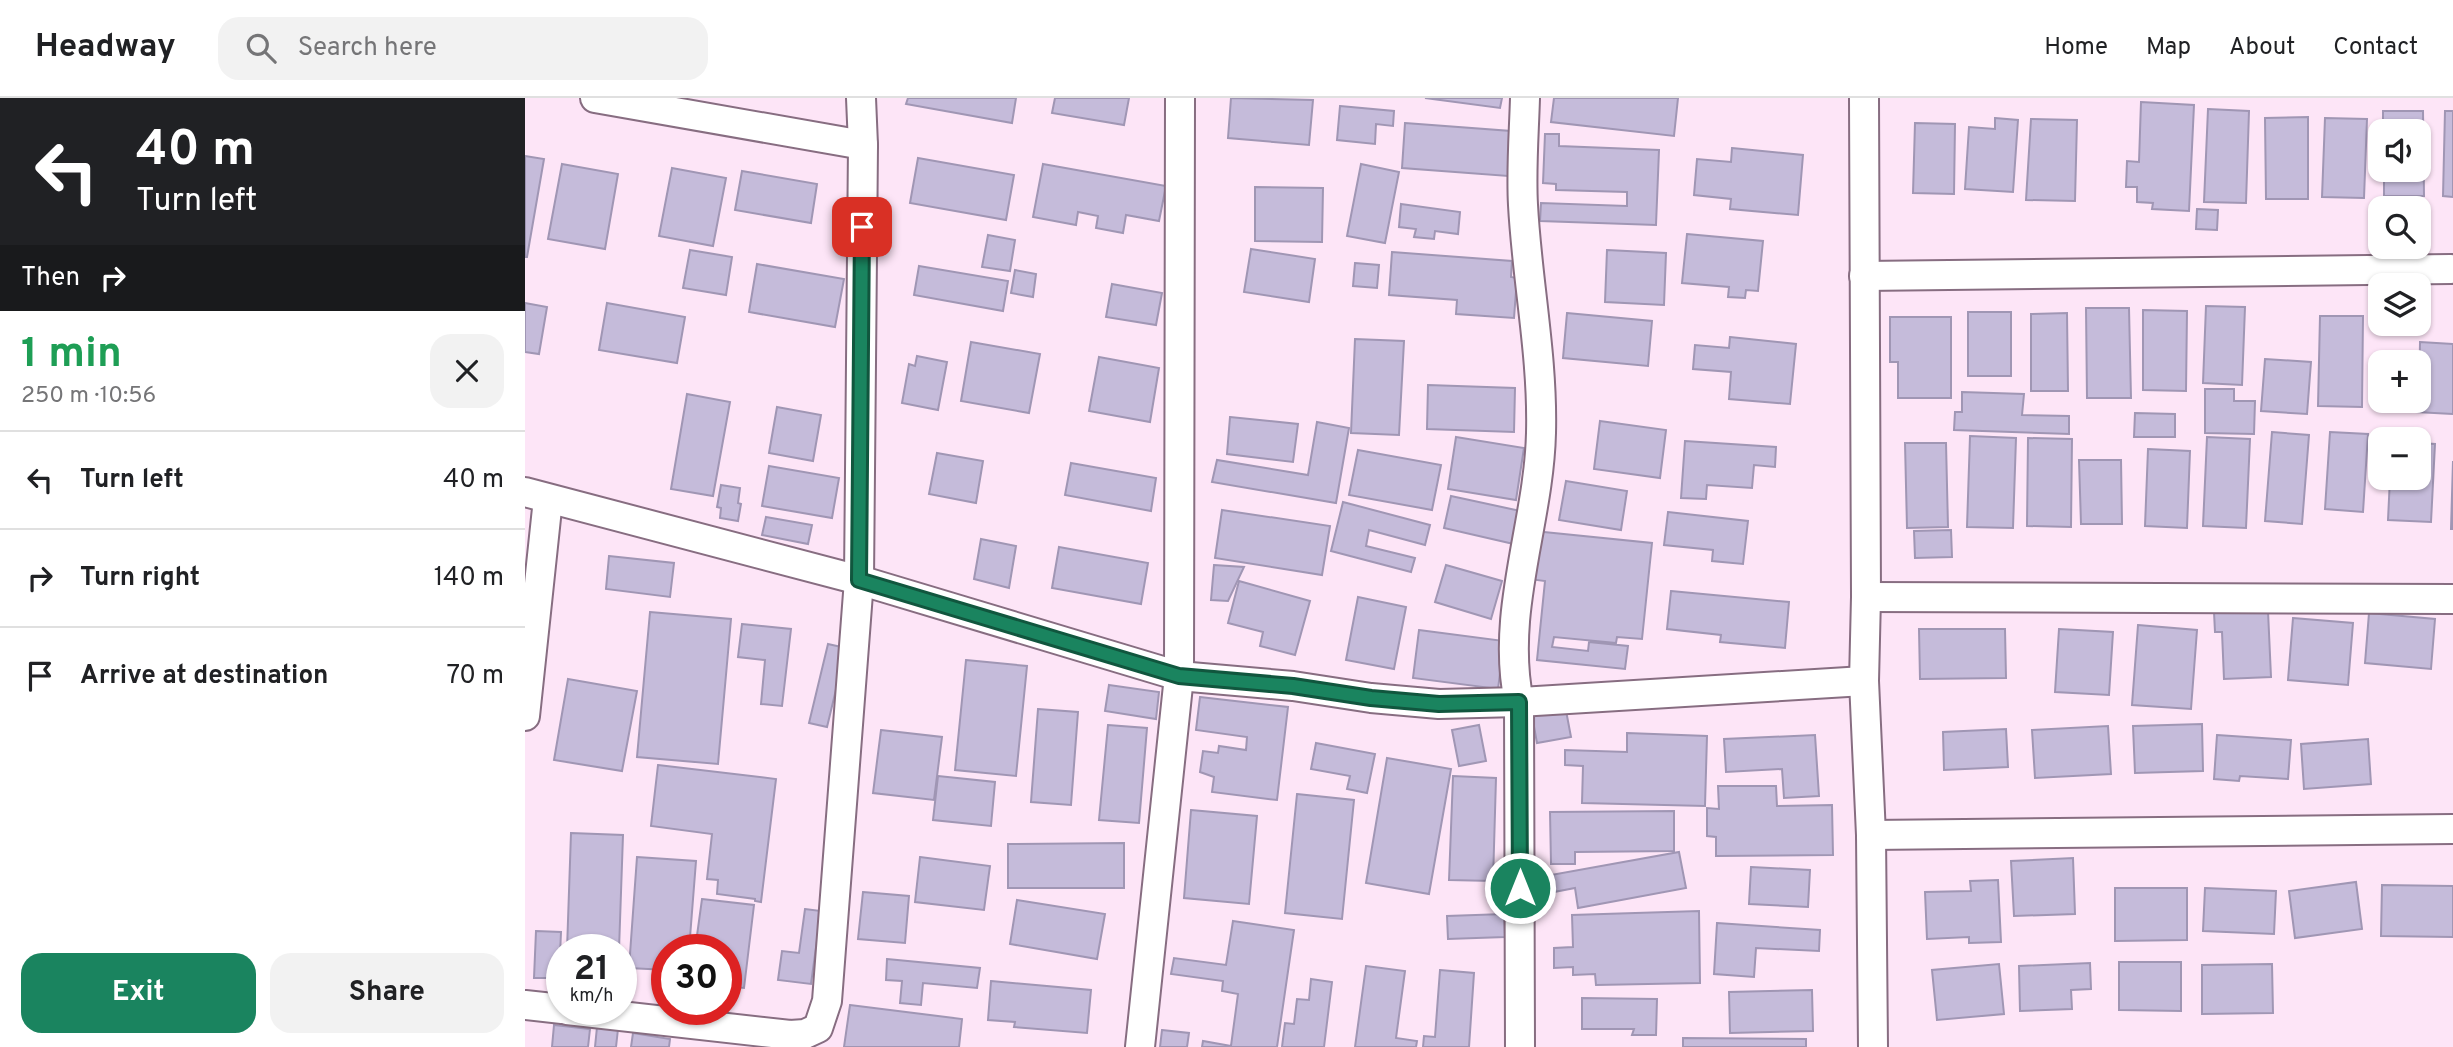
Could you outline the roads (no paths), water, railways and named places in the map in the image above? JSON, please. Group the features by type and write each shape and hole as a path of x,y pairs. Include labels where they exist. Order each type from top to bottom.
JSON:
{"street":[{"path":"596,98 863,145"},
{"path":"637,1018 790,1035 806,1034 818,1028 827,1001 859,580 863,145 861,98"},
{"path":"1140,1047 1179,676 1180,98"},
{"path":"1520,1047 1519,702 1514,678 1516,605 1539,466 1542,389 1523,204 1525,98"},
{"path":"1864,98 1864,681 1871,835 1873,1047"},
{"path":"1864,276 2451,269"},
{"path":"525,716 536,496 859,580 1179,676 1293,686 1371,698 1439,704 1519,702 1864,681"},
{"path":"1866,597 2453,599"},
{"path":"1871,835 2453,829"},
{"path":"525,1005 546,1007"}]}
